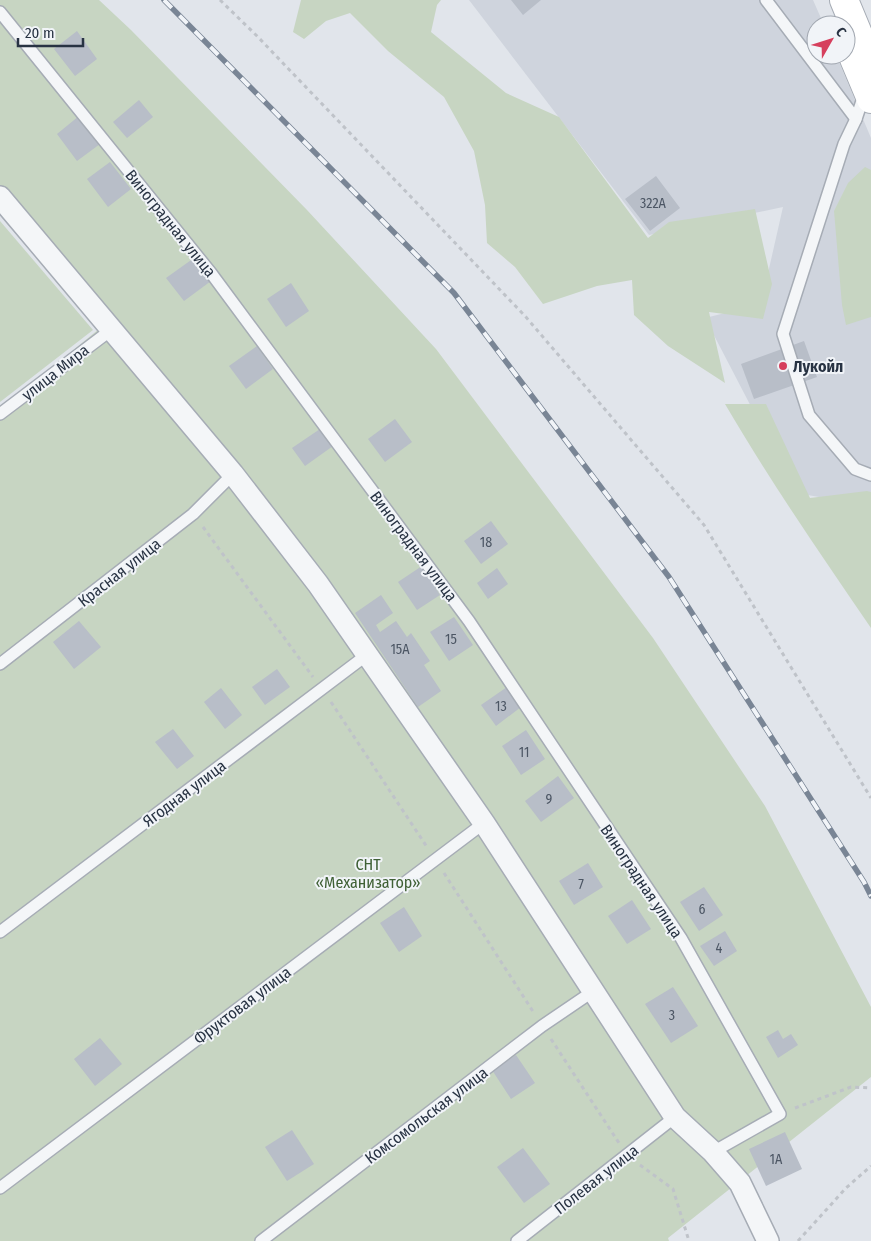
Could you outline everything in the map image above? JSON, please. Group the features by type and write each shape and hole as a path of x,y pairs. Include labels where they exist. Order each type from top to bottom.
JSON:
{"main road":[{"path":"830,0 836,15"},
{"path":"844,0 866,93"},
{"path":"856,65 866,93"}],"street":[{"path":"0,198 233,474 318,584 484,823 592,992 675,1117 714,1152 740,1183 768,1241"}],"lane":[{"path":"766,0 866,93 844,144 783,334 809,415 855,469 871,475"},
{"name":"Виноградная улица","path":"0,12 211,273 469,621 681,938 780,1114"},
{"name":"улица Мира","path":"0,414 111,330"},
{"name":"Красная улица","path":"0,664 193,514 233,474"},
{"name":"Ягодная улица","path":"0,932 368,654"},
{"name":"Фруктовая улица","path":"0,1188 484,823"},
{"name":"Комсомольская улица","path":"261,1241 542,1026 592,992"},
{"path":"714,1152 780,1114"},
{"name":"Полевая улица","path":"517,1241 675,1117"}],"path":[{"path":"220,0 264,43 525,316 704,525 871,798"},
{"path":"193,514 322,688 436,860 626,1155 673,1189 689,1241"},
{"path":"780,1114 851,1087 871,1088"},
{"path":"798,1241 846,1188 871,1166"}],"shaded area":[{"path":"469,0 813,0 820,15 806,15 806,65 840,65 871,138 871,506 796,493 705,318 761,304 783,207 649,235"}],"green space":[{"name":"СНТ «Механизатор»","path":"0,0 99,0 131,30 307,210 436,349 653,638 765,806 871,1007 871,1077 668,1238 669,1241 0,1241 0,408 99,329 0,211"},
{"path":"301,0 441,0 437,5 431,32 506,93 559,117 648,238 669,222 755,209 772,284 763,319 709,312 725,383 668,346 634,315 632,280 597,286 543,304 515,267 487,243 485,205 474,151 444,97 388,51 350,13 326,21 304,39 293,32"},
{"path":"865,167 871,170 871,317 846,325 842,305 834,211 848,183"},
{"path":"0,221 93,330 0,402"},
{"path":"725,404 766,404 810,498 871,492 871,628 778,489"}],"building":[{"path":"511,0 541,0 523,15"},
{"path":"77,31 97,59 75,76 54,49"},
{"path":"139,100 153,117 127,138 113,122"},
{"path":"79,116 100,144 77,161 57,134"},
{"path":"110,162 131,189 108,207 87,179"},
{"path":"656,176 680,208 650,231 625,199"},
{"path":"194,258 211,281 184,301 166,278"},
{"path":"291,283 309,311 286,327 267,299"},
{"path":"804,341 817,377 754,399 741,364"},
{"path":"257,346 273,369 246,389 229,366"},
{"path":"395,419 412,442 385,462 368,439"},
{"path":"320,429 333,446 305,466 292,448"},
{"path":"491,521 508,544 481,564 464,541"},
{"path":"422,566 440,595 417,610 398,582"},
{"path":"497,568 508,584 488,599 477,583"},
{"path":"381,595 393,613 376,625 380,632 396,621 407,637 411,633 430,661 424,665 441,691 418,707 355,613"},
{"path":"454,617 473,645 449,661 430,632"},
{"path":"79,621 101,647 74,669 53,642"},
{"path":"277,669 290,687 265,705 252,687"},
{"path":"507,687 521,707 496,726 481,705"},
{"path":"221,688 242,715 225,729 204,702"},
{"path":"173,729 194,756 177,769 155,742"},
{"path":"526,730 545,759 521,775 502,746"},
{"path":"558,776 574,798 541,822 525,801"},
{"path":"588,863 603,887 574,905 559,881"},
{"path":"704,887 723,915 699,931 680,902"},
{"path":"632,900 651,929 627,944 608,916"},
{"path":"404,907 422,936 399,952 380,923"},
{"path":"725,931 737,951 714,966 700,946"},
{"path":"673,987 698,1026 671,1043 645,1004"},
{"path":"778,1030 783,1039 791,1034 798,1045 778,1058 766,1037"},
{"path":"100,1038 122,1064 95,1086 74,1059"},
{"path":"516,1055 535,1083 511,1099 492,1070"},
{"path":"292,1130 314,1164 287,1181 265,1147"},
{"path":"785,1132 802,1169 766,1186 749,1149"},
{"path":"523,1148 550,1184 524,1203 497,1167"}],"railway":[{"path":"164,0 454,293 669,577 864,882 871,896"}],"place":[{"name":"Лукойл","path":"783,366"}]}
